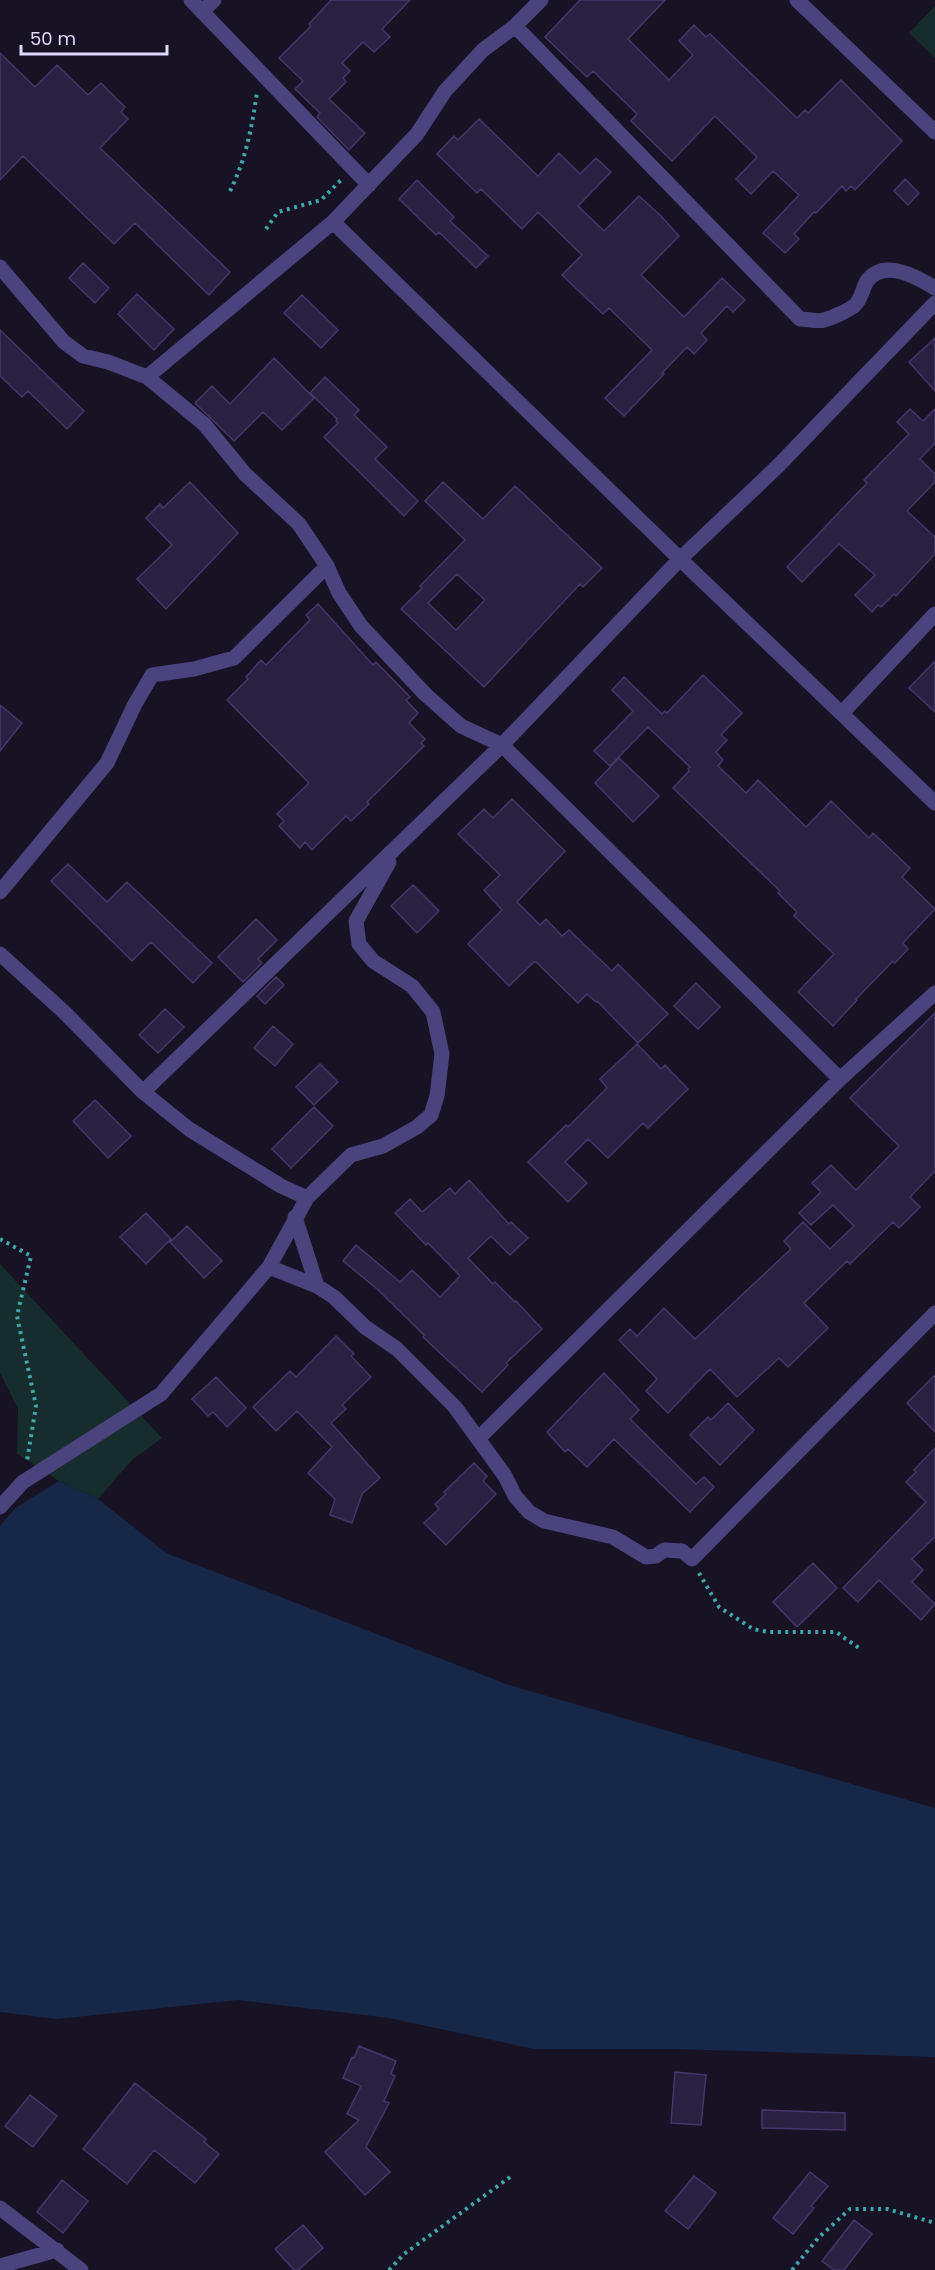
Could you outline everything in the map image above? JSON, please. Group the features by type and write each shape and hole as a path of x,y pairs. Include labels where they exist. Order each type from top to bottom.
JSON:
{"street":[{"path":"191,0 369,185"},
{"path":"202,12 214,0"},
{"path":"147,377 333,222 417,134 445,91 483,50 515,26 541,0"},
{"path":"797,0 935,132"},
{"path":"515,26 800,319 823,321 854,306 862,296 867,282 876,274 898,270 935,288"},
{"path":"333,222 935,803"},
{"path":"0,267 64,342 83,356 108,362 147,377 204,424 245,474 299,524 327,566 339,593 361,626 424,694 461,726 502,746 840,1079"},
{"path":"143,1092 502,746 680,559 778,466 935,303"},
{"path":"0,892 107,763 135,704 152,675 194,669 234,657 327,566"},
{"path":"842,713 935,614"},
{"path":"0,1507 23,1482 161,1394 268,1267 307,1198 351,1155 383,1146 417,1127 431,1115 437,1096 442,1054 433,1012 412,986 374,962 359,944 356,921 398,846"},
{"path":"0,954 64,1012 143,1092 189,1129 281,1186 307,1198"},
{"path":"478,1439 840,1079 935,993"},
{"path":"295,1217 317,1286"},
{"path":"268,1267 317,1286 334,1297 365,1327 397,1349 454,1407 505,1476 515,1496 529,1512 544,1521 613,1537 646,1557 656,1556 664,1550 682,1551 692,1559 935,1313"},
{"path":"0,2208 81,2270"},
{"path":"0,2266 57,2250"}],"path":[{"path":"230,191 240,171 251,136 259,73"},
{"path":"266,229 278,212 321,200 353,170"},
{"path":"0,1239 32,1256 17,1316 36,1407 23,1482"},
{"path":"692,1559 719,1607 743,1624 768,1632 836,1632 859,1648"},
{"path":"389,2270 404,2254 513,2175"},
{"path":"792,2270 818,2238 850,2209 887,2209 935,2223"}],"green space":[{"path":"935,6 935,58 909,33"},
{"path":"0,1264 162,1438 132,1460 98,1499 59,1481 17,1454 18,1409 0,1373"}],"water":[{"path":"59,1481 98,1499 166,1553 509,1685 935,1808 935,2057 671,2049 534,2049 389,2018 238,2000 57,2019 0,2012 0,1526 15,1508"}],"building":[{"path":"331,0 410,0 382,29 390,37 374,52 363,42 342,63 350,71 343,78 346,82 329,99 365,133 349,150 317,117 320,113 295,89 303,81 279,58 311,26 309,24"},
{"path":"580,0 665,0 628,39 669,80 693,55 679,41 694,25 706,37 710,34 797,118 805,110 808,113 841,80 902,141 855,190 851,186 846,191 842,186 816,213 814,212 794,234 799,239 785,253 763,233 799,195 773,171 751,194 736,179 757,157 715,116 672,161 631,121 637,114 593,71 587,77 545,37"},
{"path":"0,53 35,87 57,65 88,95 101,83 125,107 121,112 128,119 100,148 230,272 209,295 135,223 114,244 23,156 0,180"},
{"path":"479,119 538,176 559,153 580,174 596,158 611,172 578,206 604,231 639,196 661,216 679,236 641,275 684,317 722,278 745,300 733,312 727,306 701,333 707,340 694,354 687,347 624,416 605,398 652,350 609,308 603,314 562,275 582,255 538,212 522,229 481,189 477,193 437,154 454,136 458,140"},
{"path":"905,179 919,193 908,205 894,191"},
{"path":"417,180 454,217 450,221 488,256 476,268 439,232 436,235 399,199"},
{"path":"83,263 109,288 95,303 69,278"},
{"path":"137,294 174,329 154,350 118,314"},
{"path":"302,295 338,330 321,348 284,313"},
{"path":"0,330 84,411 67,429 28,391 22,397 0,376"},
{"path":"935,338 935,391 909,362"},
{"path":"274,358 314,398 282,430 263,412 234,441 195,403 212,386 230,404"},
{"path":"325,377 359,410 354,415 387,447 375,459 418,501 404,516 324,437 338,423 337,419 310,393"},
{"path":"910,409 923,421 935,409 935,443 920,459 935,474 935,482 907,511 935,537 935,554 896,596 894,594 881,607 878,605 872,612 855,595 875,575 839,544 802,582 787,567 867,483 864,480 909,434 897,422"},
{"path":"190,482 238,533 166,609 137,579 172,545 146,518 160,504 163,508"},
{"path":"443,482 483,519 515,486 602,568 583,587 580,584 484,687 401,609 465,540 425,501","holes":["457,574 485,600 456,630 428,603"]},
{"path":"318,604 373,665 376,662 410,697 406,700 418,713 409,723 425,739 421,743 424,746 367,802 369,804 351,821 346,816 312,850 305,842 300,848 279,826 284,821 277,814 309,783 227,700 248,679 246,677 261,660 266,665 310,620 306,615"},
{"path":"935,661 935,712 909,688"},
{"path":"703,675 742,713 721,735 727,740 716,752 723,760 718,766 746,793 758,780 806,827 831,801 869,838 873,833 910,868 902,877 935,909 903,943 908,949 895,963 893,961 833,1026 798,992 834,954 794,916 797,912 778,893 780,891 673,788 690,767 648,727 610,766 594,751 633,711 612,690 624,677 662,714 665,711 667,713"},
{"path":"0,705 22,723 0,751"},
{"path":"619,758 659,796 633,822 595,783"},
{"path":"512,799 565,851 517,902 540,925 546,919 562,936 569,930 612,971 618,964 668,1014 638,1043 597,1001 587,994 578,1003 536,962 509,986 468,944 502,910 484,890 500,875 458,834 484,809 493,818"},
{"path":"68,864 107,902 127,882 212,963 193,983 151,942 132,961 51,881"},
{"path":"413,885 439,911 417,933 391,906"},
{"path":"256,919 277,940 258,959 262,963 243,982 218,957"},
{"path":"276,977 284,985 265,1004 257,996"},
{"path":"696,983 720,1007 698,1029 674,1006"},
{"path":"165,1009 184,1027 158,1053 139,1035"},
{"path":"935,1013 935,1171 910,1197 920,1207 899,1228 893,1222 850,1264 847,1261 804,1303 828,1328 788,1367 779,1358 737,1397 710,1369 668,1413 646,1391 657,1379 619,1340 630,1329 637,1336 664,1308 695,1339 791,1249 784,1241 803,1222 830,1249 854,1226 833,1205 811,1225 799,1213 821,1192 812,1183 831,1165 856,1190 899,1146 850,1098"},
{"path":"273,1026 293,1044 275,1066 254,1048"},
{"path":"637,1044 661,1069 665,1065 688,1089 648,1128 643,1123 608,1158 588,1139 565,1162 587,1183 568,1202 528,1162 566,1125 568,1127 607,1088 600,1079"},
{"path":"320,1064 338,1082 314,1105 296,1087"},
{"path":"95,1100 131,1136 108,1158 73,1121"},
{"path":"314,1107 333,1126 291,1168 272,1149"},
{"path":"469,1180 509,1224 511,1222 528,1238 510,1255 491,1236 468,1258 493,1284 495,1282 516,1301 542,1329 506,1363 508,1365 482,1392 423,1337 424,1335 376,1288 343,1261 356,1245 400,1282 412,1270 440,1297 460,1276 395,1213 410,1199 422,1212 450,1188 455,1194"},
{"path":"146,1213 171,1239 146,1264 120,1237"},
{"path":"187,1226 222,1261 204,1278 170,1242"},
{"path":"336,1336 354,1354 351,1356 371,1377 342,1405 346,1409 331,1423 380,1478 362,1494 352,1523 330,1515 335,1499 308,1473 332,1447 297,1411 276,1431 253,1407 290,1371 296,1377"},
{"path":"604,1373 639,1410 630,1419 696,1484 704,1477 714,1487 690,1512 614,1439 587,1467 568,1449 565,1452 547,1432"},
{"path":"935,1375 935,1432 907,1403"},
{"path":"216,1377 246,1408 227,1427 213,1412 208,1416 192,1399"},
{"path":"728,1403 754,1430 720,1465 690,1435 708,1417 711,1420"},
{"path":"935,1448 935,1537 912,1559 923,1570 912,1582 935,1604 921,1620 879,1580 858,1602 843,1588 926,1502 906,1482"},
{"path":"474,1463 487,1476 483,1481 496,1494 446,1545 424,1523 439,1509 435,1504 446,1494 444,1492"},
{"path":"813,1563 837,1588 797,1627 773,1602"},
{"path":"359,2046 396,2061 391,2074 395,2076 384,2101 389,2103 366,2147 390,2172 365,2195 325,2152 359,2120 347,2114 361,2086 343,2078"},
{"path":"675,2072 706,2075 701,2125 671,2123"},
{"path":"135,2083 206,2139 204,2142 219,2154 195,2183 154,2150 127,2184 83,2149"},
{"path":"30,2095 57,2116 33,2147 5,2126"},
{"path":"762,2110 845,2113 845,2130 762,2128"},
{"path":"810,2172 828,2186 811,2206 814,2208 793,2234 773,2218"},
{"path":"694,2176 716,2193 688,2229 665,2211"},
{"path":"62,2180 88,2201 63,2233 37,2212"},
{"path":"854,2220 872,2234 844,2270 834,2270 822,2261"},
{"path":"303,2225 323,2248 298,2270 294,2270 275,2249"}]}
